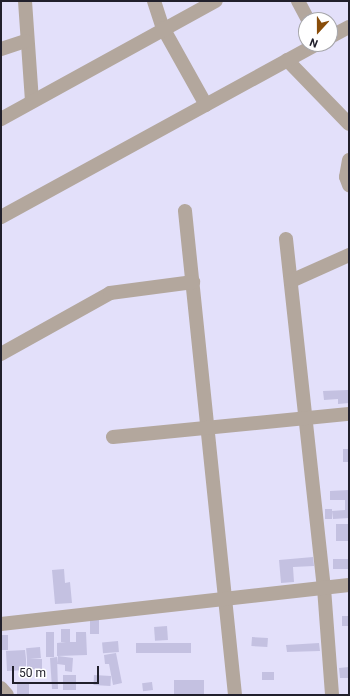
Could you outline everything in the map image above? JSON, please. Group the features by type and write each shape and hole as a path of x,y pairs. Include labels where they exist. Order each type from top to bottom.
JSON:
{"street":[{"path":"25,1 26,41 32,102"},
{"path":"154,1 163,28 206,105"},
{"path":"1,119 163,28 216,1"},
{"path":"298,1 304,12"},
{"path":"338,33 349,27"},
{"path":"1,49 26,41"},
{"path":"1,217 302,52"},
{"path":"287,60 349,124"},
{"path":"349,160 346,177 349,185"},
{"path":"185,211 235,695"},
{"path":"286,239 307,418 324,588 332,695"},
{"path":"291,281 349,255"},
{"path":"1,354 110,293 193,282"},
{"path":"113,437 349,414"},
{"path":"1,624 349,585"},
{"path":"1,688 7,695"}],"building":[{"path":"348,390 349,403 338,404 338,399 324,400 323,391"},
{"path":"343,449 349,449 349,462 343,462"},
{"path":"349,490 349,518 333,519 332,511 345,510 345,500 330,500 330,491"},
{"path":"325,509 332,509 332,519 325,519"},
{"path":"336,524 349,524 349,541 336,541"},
{"path":"313,557 314,566 293,567 294,582 281,583 279,560"},
{"path":"333,559 349,559 349,569 333,569"},
{"path":"64,569 65,583 70,582 72,603 55,604 52,570"},
{"path":"342,616 349,616 349,626 342,626"},
{"path":"90,619 99,619 99,634 90,634"},
{"path":"167,626 168,640 155,641 154,627"},
{"path":"61,629 70,629 70,642 76,642 76,632 86,632 87,655 57,656 57,643 66,642 61,642"},
{"path":"46,632 54,632 54,657 46,657"},
{"path":"1,635 8,635 8,650 1,650"},
{"path":"252,637 268,638 267,647 251,646"},
{"path":"118,641 119,652 103,653 102,642"},
{"path":"136,643 191,643 191,653 136,653"},
{"path":"319,643 320,651 287,652 286,645"},
{"path":"40,647 41,658 27,659 26,648"},
{"path":"25,650 26,670 7,671 6,651"},
{"path":"116,653 122,683 113,685 109,664 105,664 104,655"},
{"path":"58,656 73,658 72,672 65,671 65,665 57,664"},
{"path":"57,657 58,689 52,689 50,658"},
{"path":"27,659 42,659 42,676 35,676 35,669 27,669"},
{"path":"349,667 349,678 340,678 339,668"},
{"path":"262,672 274,672 274,680 262,680"},
{"path":"63,675 76,675 76,690 63,690"},
{"path":"94,675 111,676 110,686 93,685"},
{"path":"174,680 204,680 204,694 174,694"},
{"path":"17,682 29,682 29,695 17,695"},
{"path":"152,682 153,690 143,691 142,683"}]}
